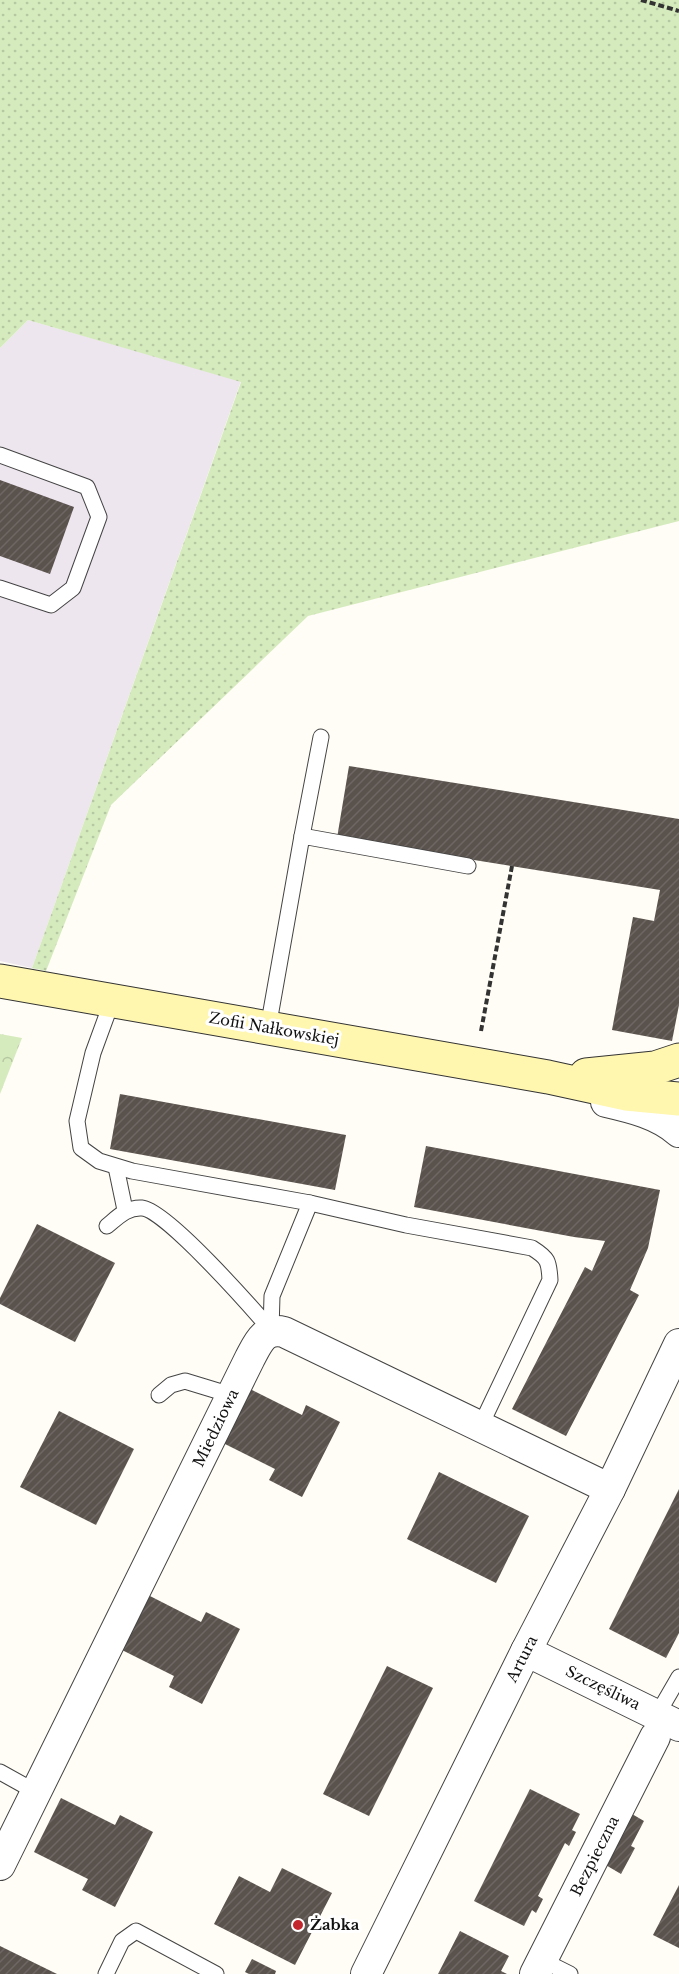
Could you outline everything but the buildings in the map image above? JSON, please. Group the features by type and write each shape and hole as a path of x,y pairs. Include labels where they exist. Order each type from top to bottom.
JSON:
{"street":[{"name":"Zofii Nałkowskiej","path":"0,981 548,1077"},
{"path":"548,1077 644,1070 679,1060"},
{"path":"548,1077 626,1094 679,1099"},
{"path":"548,1077 593,1099 637,1109 667,1122 679,1132"},
{"path":"271,1330 284,1332 610,1489"},
{"name":"Miedziowa","path":"0,1865 231,1395 260,1340 271,1330"},
{"name":"Artura","path":"366,1974 526,1651 610,1489 679,1344"},
{"name":"Szczęśliwa","path":"526,1651 664,1726"},
{"name":"Bezpieczna","path":"539,1967 664,1726"}],"lane":[{"path":"0,455 87,487 99,517 73,588 51,605 0,588"},
{"path":"268,1028 321,737"},
{"path":"302,836 468,866"},
{"path":"112,1001 93,1053 77,1121 81,1149 99,1161 132,1171 310,1203 406,1225 532,1248 545,1257 550,1280 480,1427"},
{"path":"116,1167 125,1210"},
{"path":"271,1330 272,1296 310,1203"},
{"path":"107,1226 125,1210 143,1208 160,1216 238,1293 271,1330"},
{"path":"159,1395 171,1385 185,1381 231,1395"},
{"path":"664,1726 679,1677"},
{"path":"0,1772 36,1792"},
{"path":"106,1974 122,1941 136,1931 216,1974"},
{"path":"539,1967 570,1974"}],"path":[{"path":"641,0 679,11"},
{"path":"481,1031 512,866"}],"shaded area":[{"path":"28,320 241,381 32,968 0,961 0,348"}],"green space":[{"path":"0,0 679,0 679,521 308,616 111,805 46,971 32,968 241,382 28,320 0,348"},
{"path":"0,1034 22,1038 0,1094"}],"place":[{"name":"Żabka","path":"298,1925"}]}
